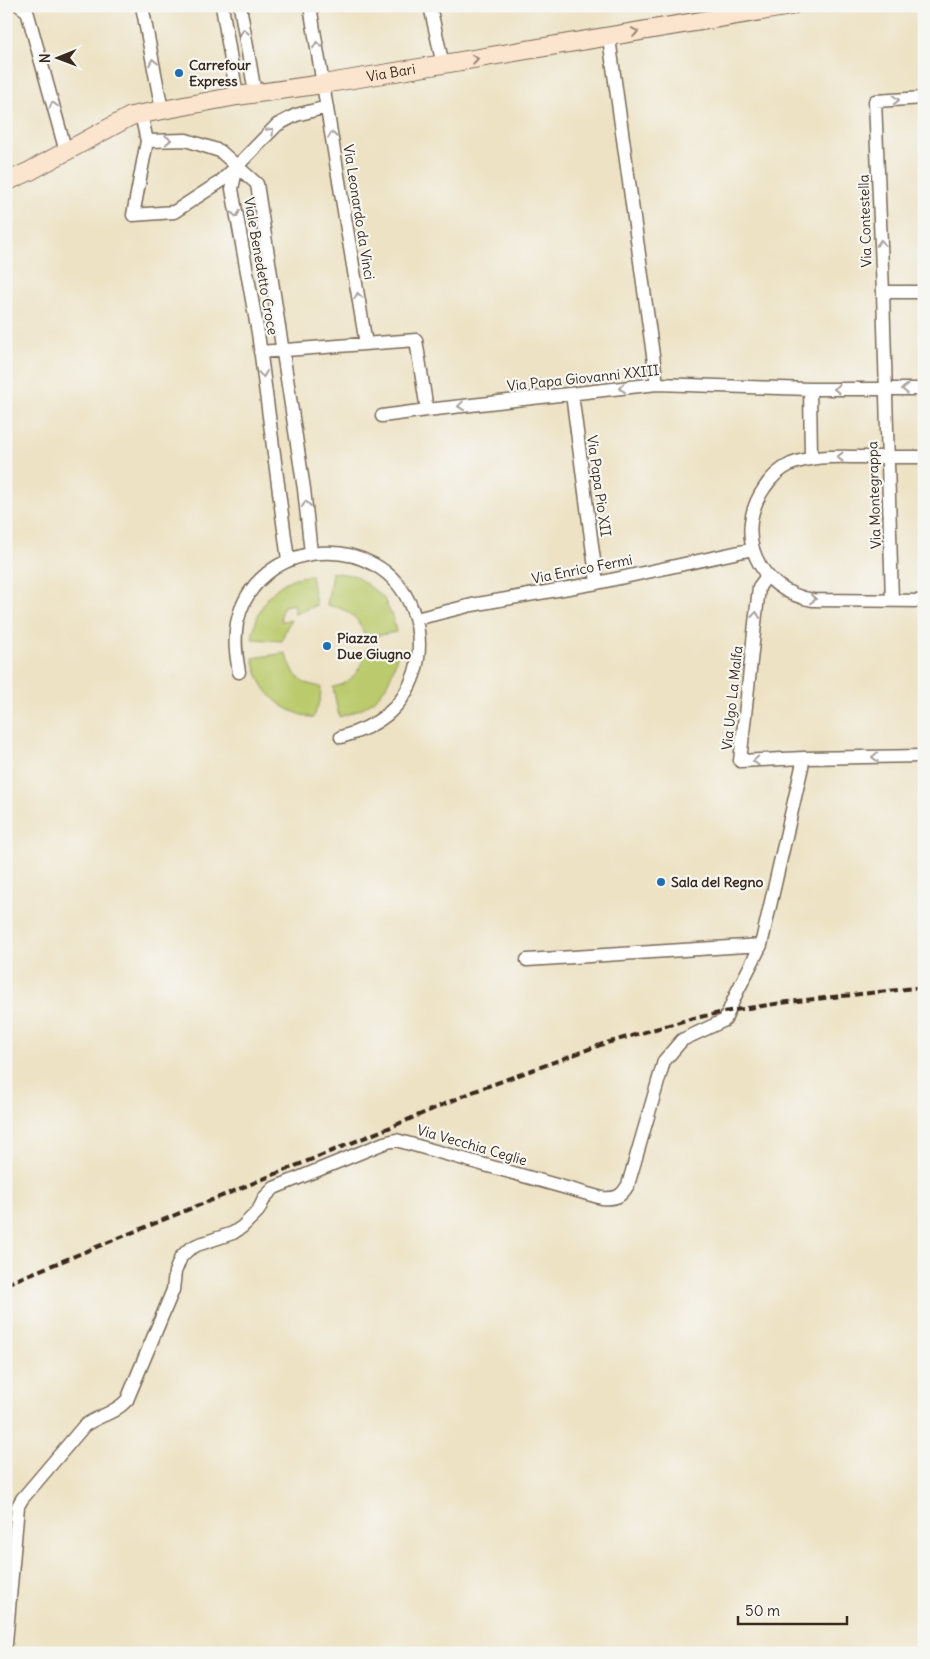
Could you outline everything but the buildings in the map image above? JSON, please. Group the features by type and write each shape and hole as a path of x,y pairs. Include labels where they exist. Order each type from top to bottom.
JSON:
{"street":[{"path":"20,6 27,11 66,152"},
{"path":"142,6 162,110"},
{"path":"222,6 237,96"},
{"path":"240,6 255,93"},
{"name":"Via Leonardo da Vinci","path":"310,6 366,344"},
{"path":"430,6 443,65"},
{"name":"Via Bari","path":"6,182 131,116 237,96 443,65 791,6"},
{"path":"609,38 657,384"},
{"name":"Via Contestella","path":"886,389 876,101 924,98"},
{"path":"141,114 147,141 133,215 174,212 220,182 278,125 296,115 327,107"},
{"path":"147,141 186,140 220,151 237,166"},
{"name":"Viale Benedetto Croce","path":"288,560 260,352 232,189 237,166 257,184 304,489 311,553"},
{"path":"883,292 924,292"},
{"path":"260,352 416,340 427,410"},
{"name":"Via Papa Giovanni XXIII","path":"382,416 657,384 810,389 924,389"},
{"path":"810,389 811,457"},
{"name":"Via Montegrappa","path":"886,389 892,601"},
{"name":"Via Papa Pio XII","path":"572,394 597,583"},
{"path":"924,458 811,457 789,465 771,478 758,497 752,513 750,530 758,564 767,576 782,588 800,598 813,600 924,601"},
{"name":"Via Enrico Fermi","path":"416,619 472,605 597,583 753,549"},
{"path":"238,672 234,648 237,622 245,602 254,587 268,573 288,560 311,553 338,552 356,556 373,564 386,573 400,588 409,602 416,619 419,640 418,662 412,682 393,710 376,723 358,732 341,737"},
{"name":"Via Ugo La Malfa","path":"767,576 759,587 740,761 804,758"},
{"path":"804,758 924,756"},
{"name":"Via Vecchia Ceglie","path":"6,1643 18,1506 84,1426 93,1420 118,1410 127,1400 173,1290 177,1264 188,1250 206,1241 233,1233 242,1227 258,1211 265,1197 274,1188 384,1143 396,1140 602,1198 614,1199 622,1196 628,1185 664,1061 682,1040 726,1020 737,992 761,945 804,758"},
{"path":"527,960 761,945"}],"green space":[{"path":"332,572 356,576 383,597 393,618 396,632 365,638 360,625 352,615 327,605"},
{"path":"311,575 316,605 295,614 293,604 284,606 281,613 281,621 291,620 282,641 252,639 259,613 273,592 291,580"},
{"path":"367,648 398,652 390,677 380,695 372,702 352,713 339,717 333,687 352,678 363,662"},
{"path":"285,653 295,674 304,683 321,687 320,701 313,718 301,715 281,705 266,690 256,670 253,658"}],"railway":[{"path":"6,1284 475,1091 603,1044 690,1019 729,1011 788,1002 924,987"}],"place":[{"name":"Carrefour Express","path":"179,73"},
{"name":"Piazza Due Giugno","path":"327,646"},
{"name":"Sala del Regno","path":"661,882"}]}
